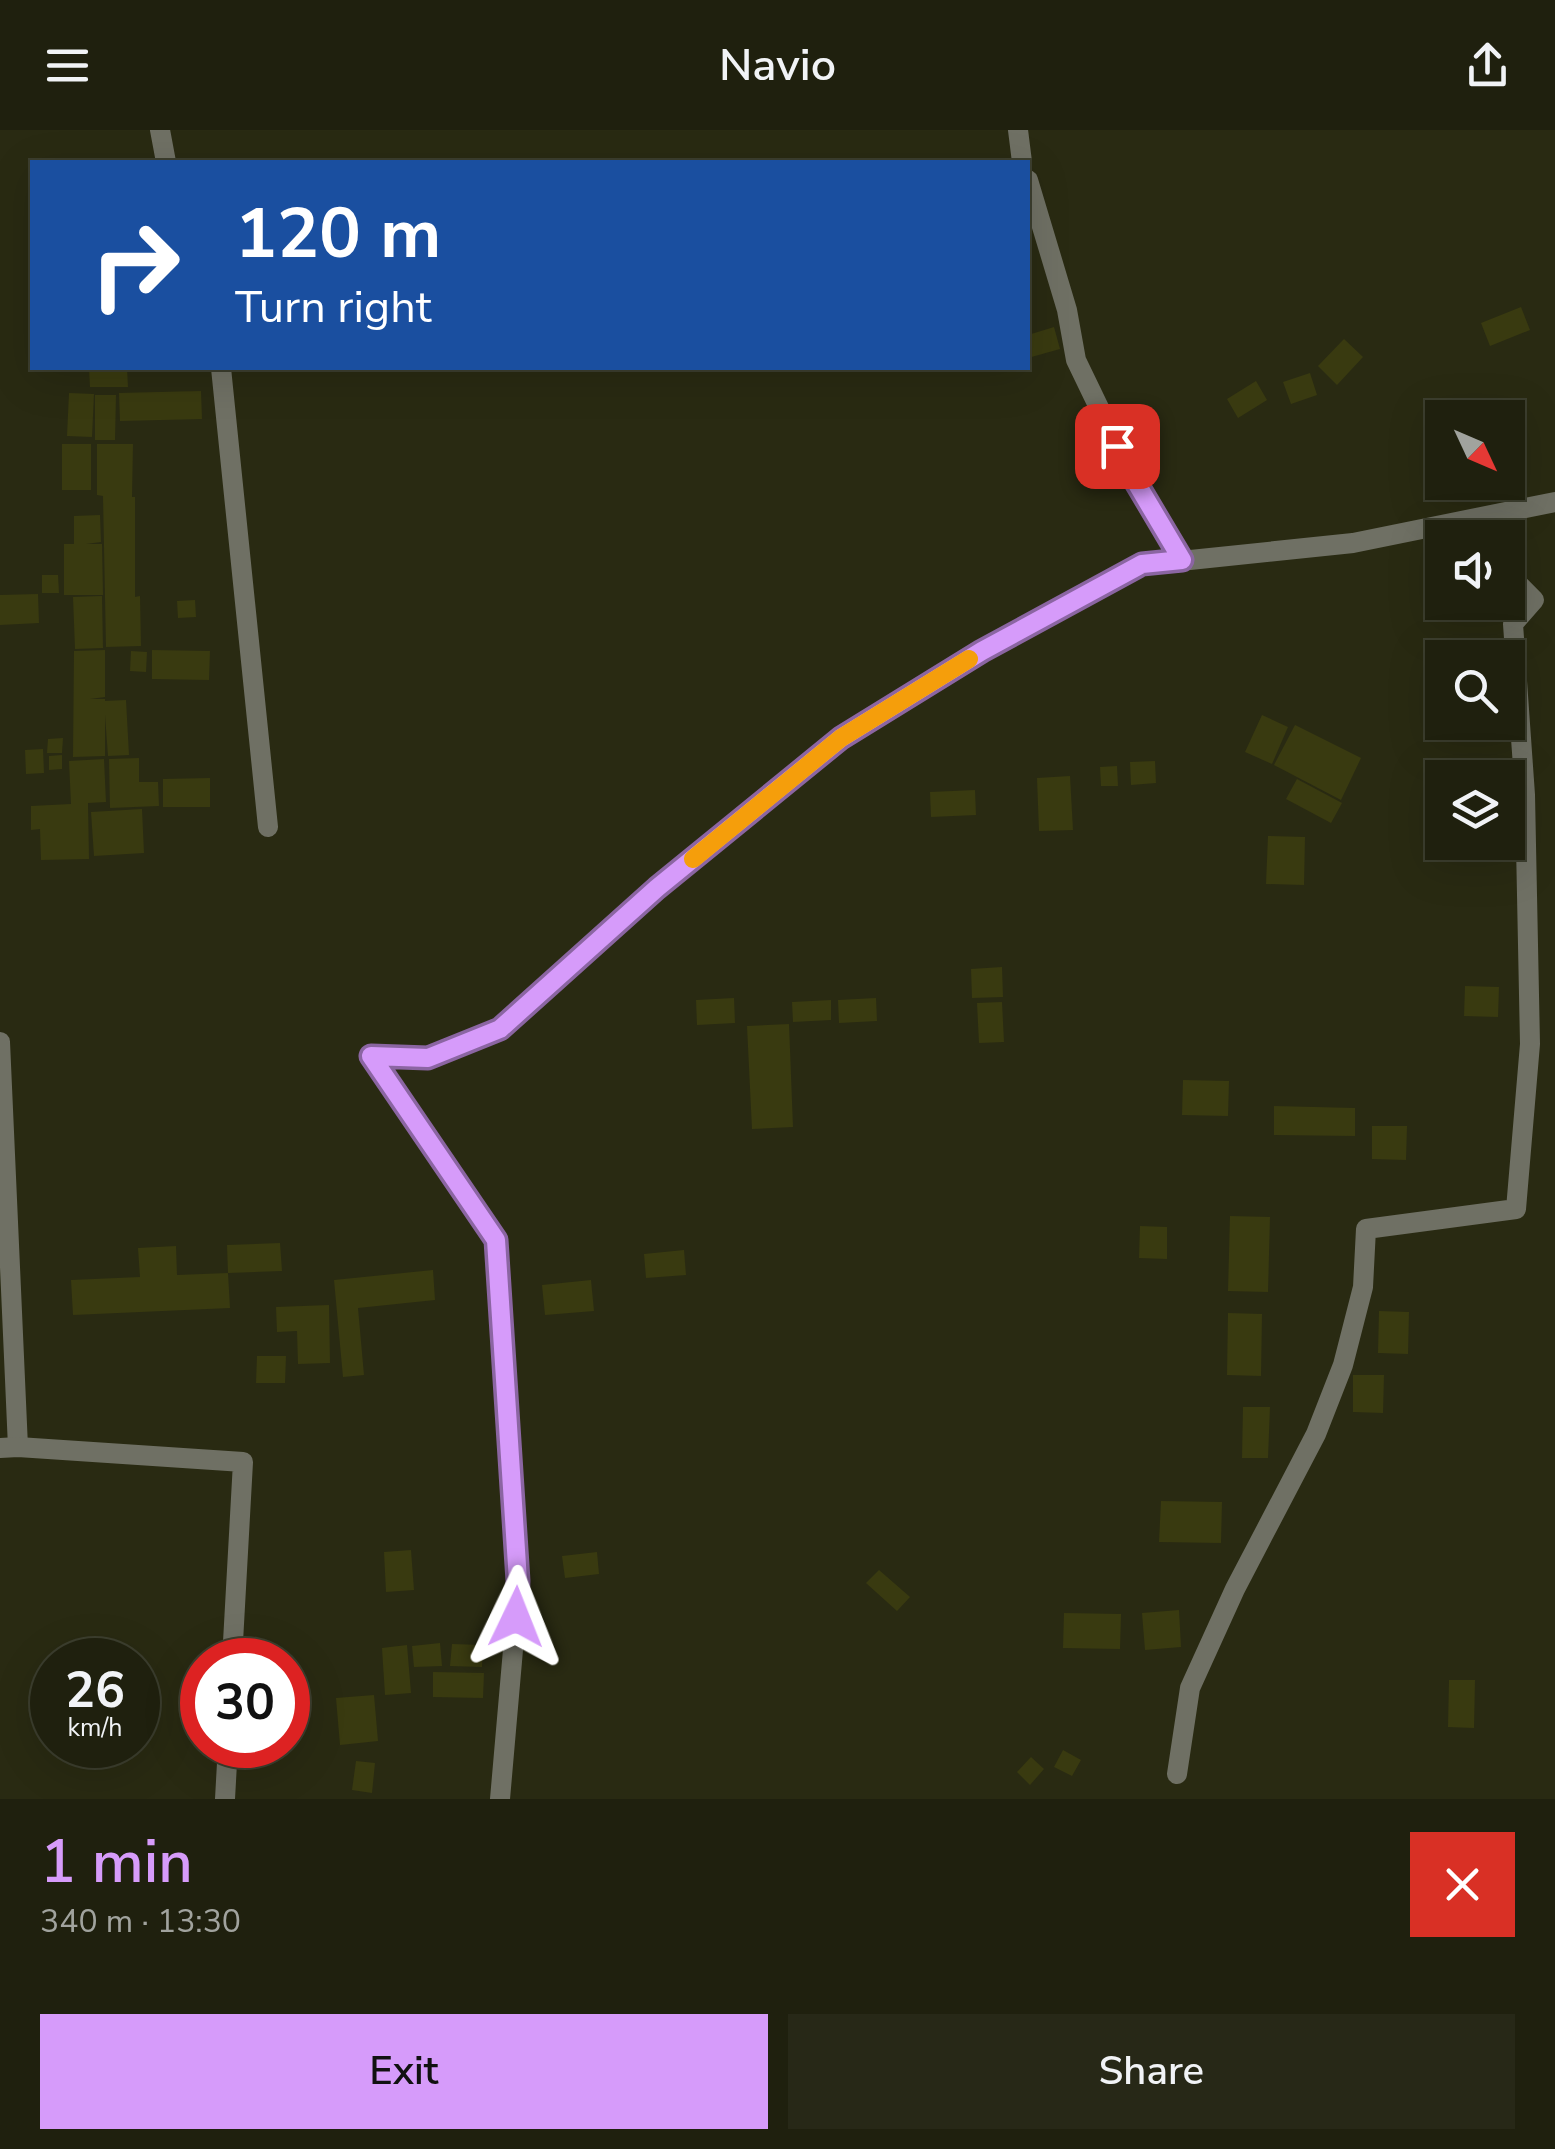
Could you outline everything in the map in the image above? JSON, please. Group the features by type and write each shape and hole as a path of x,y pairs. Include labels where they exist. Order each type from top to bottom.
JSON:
{"street":[{"path":"160,130 166,160"},
{"path":"1018,130 1022,160"},
{"path":"1030,187 1067,310 1076,360 1131,474 1182,560"},
{"path":"221,370 268,827"},
{"path":"1465,520 1555,502"},
{"path":"500,1799 518,1581 496,1240 371,1056 428,1058 500,1029 657,888 841,738 982,651 1142,564 1353,543 1425,528"},
{"path":"1525,591 1534,600 1525,610"},
{"path":"1177,1774 1190,1688 1235,1589 1316,1434 1342,1365 1364,1286 1366,1228 1516,1209 1530,1044 1525,795 1513,624 1516,620"},
{"path":"0,1042 9,1447 243,1462 233,1638"},
{"path":"224,1799 226,1768"}],"building":[{"path":"1521,307 1530,330 1490,346 1481,323"},
{"path":"1054,327 1060,349 1030,357 1030,334"},
{"path":"1344,339 1363,357 1337,385 1318,366"},
{"path":"89,370 127,370 128,387 90,387"},
{"path":"1310,373 1317,395 1291,404 1283,382"},
{"path":"1256,381 1267,400 1238,418 1227,399"},
{"path":"201,391 202,419 120,421 119,393"},
{"path":"69,393 94,394 92,437 67,436"},
{"path":"95,395 116,395 115,440 95,440"},
{"path":"62,444 91,444 91,490 62,490"},
{"path":"97,444 133,444 135,597 140,596 141,646 106,647 103,496 97,495"},
{"path":"100,515 101,542 86,544 102,544 103,595 64,595 64,544 74,544 74,516"},
{"path":"42,575 58,575 59,593 42,593"},
{"path":"38,594 39,623 0,625 0,595"},
{"path":"102,596 103,648 75,649 73,597"},
{"path":"195,600 196,617 178,618 177,601"},
{"path":"105,650 105,697 90,699 126,700 129,755 108,756 105,715 105,756 73,757 74,651"},
{"path":"152,650 210,651 209,680 152,679"},
{"path":"131,651 147,652 146,672 130,671"},
{"path":"1262,715 1288,727 1272,764 1245,752"},
{"path":"1295,725 1361,758 1341,800 1274,765"},
{"path":"63,738 62,753 47,753 48,739"},
{"path":"43,749 44,773 26,774 25,750"},
{"path":"62,755 62,769 49,770 49,756"},
{"path":"139,758 139,782 158,782 159,806 110,808 109,759"},
{"path":"104,759 106,802 88,803 89,859 41,860 40,829 31,830 31,806 71,804 69,761"},
{"path":"1155,761 1156,783 1131,785 1130,762"},
{"path":"1117,766 1118,786 1101,786 1100,767"},
{"path":"1070,776 1073,830 1039,831 1037,778"},
{"path":"210,778 210,807 163,807 163,779"},
{"path":"1297,779 1342,803 1331,823 1286,799"},
{"path":"975,790 976,815 931,817 930,792"},
{"path":"142,809 144,853 94,856 91,812"},
{"path":"1268,836 1305,837 1304,885 1266,884"},
{"path":"1002,967 1003,997 972,998 971,969"},
{"path":"1465,986 1499,987 1498,1017 1464,1016"},
{"path":"734,998 735,1023 697,1025 696,1000"},
{"path":"876,998 877,1021 839,1023 838,1000"},
{"path":"831,1000 831,1020 793,1022 792,1002"},
{"path":"1002,1002 1004,1042 979,1043 977,1003"},
{"path":"789,1024 793,1127 752,1129 747,1026"},
{"path":"1183,1080 1229,1081 1228,1116 1182,1115"},
{"path":"1274,1106 1355,1108 1355,1136 1274,1135"},
{"path":"1372,1126 1407,1126 1406,1160 1372,1159"},
{"path":"1230,1216 1270,1217 1268,1292 1228,1291"},
{"path":"1140,1226 1167,1227 1167,1259 1139,1258"},
{"path":"280,1243 282,1271 228,1273 227,1245"},
{"path":"176,1246 177,1275 228,1273 230,1308 73,1315 71,1280 140,1277 138,1248"},
{"path":"684,1250 686,1275 646,1278 644,1254"},
{"path":"433,1270 435,1300 358,1308 364,1375 343,1377 334,1280"},
{"path":"591,1280 594,1311 545,1315 542,1285"},
{"path":"329,1305 330,1363 298,1364 297,1331 277,1332 276,1307"},
{"path":"1379,1311 1409,1312 1408,1354 1378,1353"},
{"path":"1228,1313 1262,1314 1261,1376 1227,1375"},
{"path":"257,1356 286,1356 285,1383 256,1383"},
{"path":"1353,1375 1384,1375 1383,1413 1353,1412"},
{"path":"1243,1407 1270,1407 1268,1458 1242,1458"},
{"path":"1161,1501 1222,1502 1221,1543 1159,1542"},
{"path":"411,1550 414,1590 386,1592 384,1552"},
{"path":"597,1552 599,1574 565,1578 562,1556"},
{"path":"879,1570 910,1597 897,1611 866,1583"},
{"path":"1179,1610 1181,1647 1145,1650 1142,1613"},
{"path":"1064,1613 1121,1614 1120,1649 1063,1648"},
{"path":"440,1643 442,1666 414,1667 412,1646"},
{"path":"452,1644 483,1645 482,1667 450,1666"},
{"path":"407,1645 411,1693 385,1695 382,1648"},
{"path":"433,1672 484,1673 483,1698 433,1697"},
{"path":"1449,1680 1475,1680 1474,1728 1448,1727"},
{"path":"374,1695 378,1741 340,1745 336,1698"},
{"path":"1063,1750 1081,1760 1072,1776 1054,1767"},
{"path":"1031,1757 1044,1769 1030,1785 1017,1772"},
{"path":"356,1761 375,1763 372,1793 352,1790"}],"slow traffic":[{"path":"693,859 841,738 969,659"}],"route":[{"path":"516,1617 518,1581 496,1240 371,1056 428,1058 500,1029 657,888 841,738 982,651 1142,564 1182,560 1117,446"}]}
